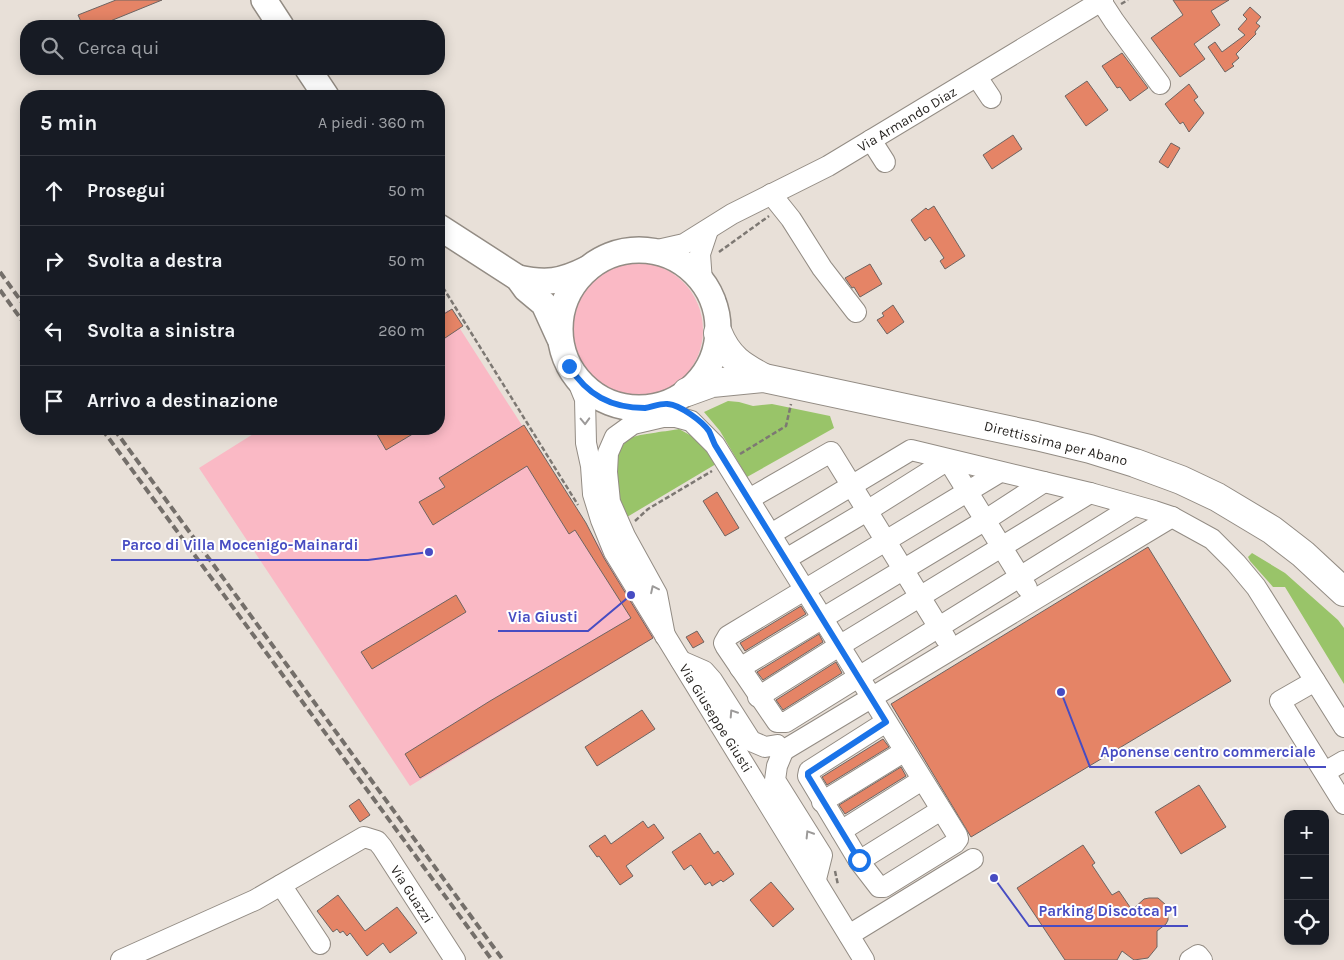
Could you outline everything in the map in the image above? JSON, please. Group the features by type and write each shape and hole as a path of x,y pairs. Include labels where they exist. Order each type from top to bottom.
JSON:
{"highway":[{"name":"Direttissima per Abano","path":"722,326 728,354 742,366 764,378"},
{"name":"Direttissima per Abano","path":"667,401 712,382 764,378 1090,449 1136,463 1181,480 1217,497 1272,530 1303,554 1344,592"}],"main road":[{"path":"264,0 277,20"},
{"path":"312,75 322,90"},
{"path":"445,231 518,278 544,304 561,340 566,360 576,377 596,396 620,406 667,401 703,375 713,356 722,326 714,306 708,281 672,257 653,251 630,250 609,256 570,277 551,282 518,278"},
{"path":"561,340 561,313 571,288 589,268"}],"street":[{"name":"Via Armando Diaz","path":"653,251 684,244 732,214 776,201 870,140 1102,0"},
{"path":"1102,0 1160,84"},
{"path":"977,77 991,98"},
{"path":"870,140 884,162"},
{"path":"776,201 791,219 822,268 856,312"},
{"path":"708,230 700,254 708,281"},
{"name":"Via Giuseppe Giusti","path":"576,377 585,399 586,443 591,466 593,494 614,552 864,960"},
{"path":"667,401 696,418 708,431 957,835 958,840 955,843 881,887 876,886 822,802 808,776 809,770 886,722"},
{"name":"Via Giuseppe Giusti","path":"591,466 607,430 624,417 667,401"},
{"path":"665,636 657,594 625,536 610,502 607,472 608,453 615,437 633,424 663,417 676,417 690,422 715,445"},
{"path":"771,534 911,450 1090,493 1172,517 1212,539 1236,563 1264,598 1344,727"},
{"path":"749,499 831,452 952,650"},
{"path":"948,460 1034,600"},
{"path":"786,559 868,511 948,460"},
{"path":"1000,472 728,636 724,643 775,720 782,724 1134,506"},
{"path":"740,668 984,521 1044,482"},
{"path":"758,697 1090,493"},
{"path":"781,752 1172,517"},
{"path":"681,661 704,671 712,680 751,740 765,746 777,745 782,754 776,766 775,780 822,856 816,879"},
{"path":"1315,680 1280,701 1344,804"},
{"path":"822,802 905,752"},
{"path":"1325,772 1344,761"},
{"path":"841,831 922,780"},
{"path":"859,860 941,810"},
{"name":"Via Guazzi","path":"281,885 364,837 377,841 455,960"},
{"path":"849,935 973,860"},
{"path":"121,960 255,900 281,885 320,944"},
{"path":"1190,960 1198,955 1202,960"}],"path":[{"path":"713,256 776,201"},
{"path":"708,281 725,299 722,326"},
{"path":"445,291 580,507"},
{"path":"739,455 786,426 790,407"},
{"path":"635,521 648,509 713,470"}],"shaded area":[{"path":"635,262 661,267 683,282 698,304 703,330 698,356 683,378 661,393 635,398 609,393 587,378 572,356 567,330 572,304 587,282 609,267"},
{"path":"448,310 657,636 410,786 199,468 251,435 445,435 445,312"},
{"path":"728,401 753,406 772,404 830,416 834,428 747,477 720,431 704,412"},
{"path":"679,429 697,439 716,464 622,520 617,487 616,463 619,452 624,444 633,437"},
{"path":"1252,553 1285,573 1338,620 1344,628 1344,684 1285,587 1273,587 1250,561 1248,557"}],"building":[{"path":"116,0 162,0 113,20 80,20 78,15"},
{"path":"1173,0 1229,0 1211,11 1220,25 1194,44 1205,59 1180,77 1151,38 1183,15"},
{"path":"1250,7 1261,17 1256,23 1260,26 1255,32 1256,34 1236,54 1239,58 1232,64 1234,66 1225,72 1208,47 1215,42 1222,52 1245,35 1238,29 1247,19 1243,15"},
{"path":"1122,53 1148,88 1130,101 1120,87 1117,88 1102,66"},
{"path":"1087,81 1108,110 1086,126 1065,96"},
{"path":"1189,84 1198,97 1194,100 1204,113 1189,132 1183,122 1180,124 1165,104"},
{"path":"1013,135 1022,149 992,169 983,155"},
{"path":"1171,143 1180,148 1168,168 1159,162"},
{"path":"934,206 965,256 945,269 940,261 944,258 930,237 925,241 911,220 926,208 928,210"},
{"path":"870,264 882,284 860,297 845,278"},
{"path":"893,305 904,322 887,334 877,320 884,316 882,313"},
{"path":"452,309 463,326 445,338 445,313"},
{"path":"524,425 586,523 604,558 653,638 420,778 405,754 490,701 631,618 575,530 569,534 527,466 433,525 419,502 445,487 439,478"},
{"path":"377,435 411,435 386,450"},
{"path":"717,492 739,528 725,536 703,501"},
{"path":"1148,547 1231,681 971,837 891,704"},
{"path":"456,595 466,612 372,669 361,652"},
{"path":"801,606 806,614 745,651 740,643"},
{"path":"697,631 704,642 693,648 686,637"},
{"path":"819,634 823,642 763,680 757,672"},
{"path":"836,662 842,673 783,710 776,700"},
{"path":"642,710 655,729 597,766 585,747"},
{"path":"883,739 889,747 827,785 822,777"},
{"path":"901,767 906,776 845,814 839,805"},
{"path":"1199,785 1226,827 1181,854 1155,812"},
{"path":"359,799 370,815 360,822 349,806"},
{"path":"643,821 648,828 654,824 664,838 626,866 633,876 620,885 599,856 597,857 589,846 605,835 611,844"},
{"path":"700,833 714,854 718,851 734,874 723,882 721,880 712,886 710,882 705,885 691,865 684,870 672,852"},
{"path":"1083,845 1095,863 1092,865 1112,895 1119,891 1132,910 1144,899 1149,898 1158,898 1166,905 1168,920 1157,931 1157,947 1148,958 1134,960 1122,951 1117,960 1065,960 1017,888"},
{"path":"771,882 794,909 773,927 750,900"},
{"path":"338,895 365,931 397,907 417,933 390,953 383,943 367,956 350,933 347,936 343,931 340,933 337,929 333,932 317,911"}],"railway":[{"path":"0,272 20,300"},
{"path":"0,290 20,318"},
{"path":"106,435 492,960"},
{"path":"118,435 503,960"}],"place":[{"name":"Parco di Villa Mocenigo-Mainardi","path":"429,552"},
{"name":"Via Giusti","path":"631,595"},
{"name":"Aponense centro commerciale","path":"1061,692"},
{"name":"Parking Discotca P1","path":"994,878"}],"route":[{"path":"569,366 576,377 596,396 620,406 647,408 667,403 696,418 708,431 886,722 809,770 808,773 822,802 859,860"}]}
